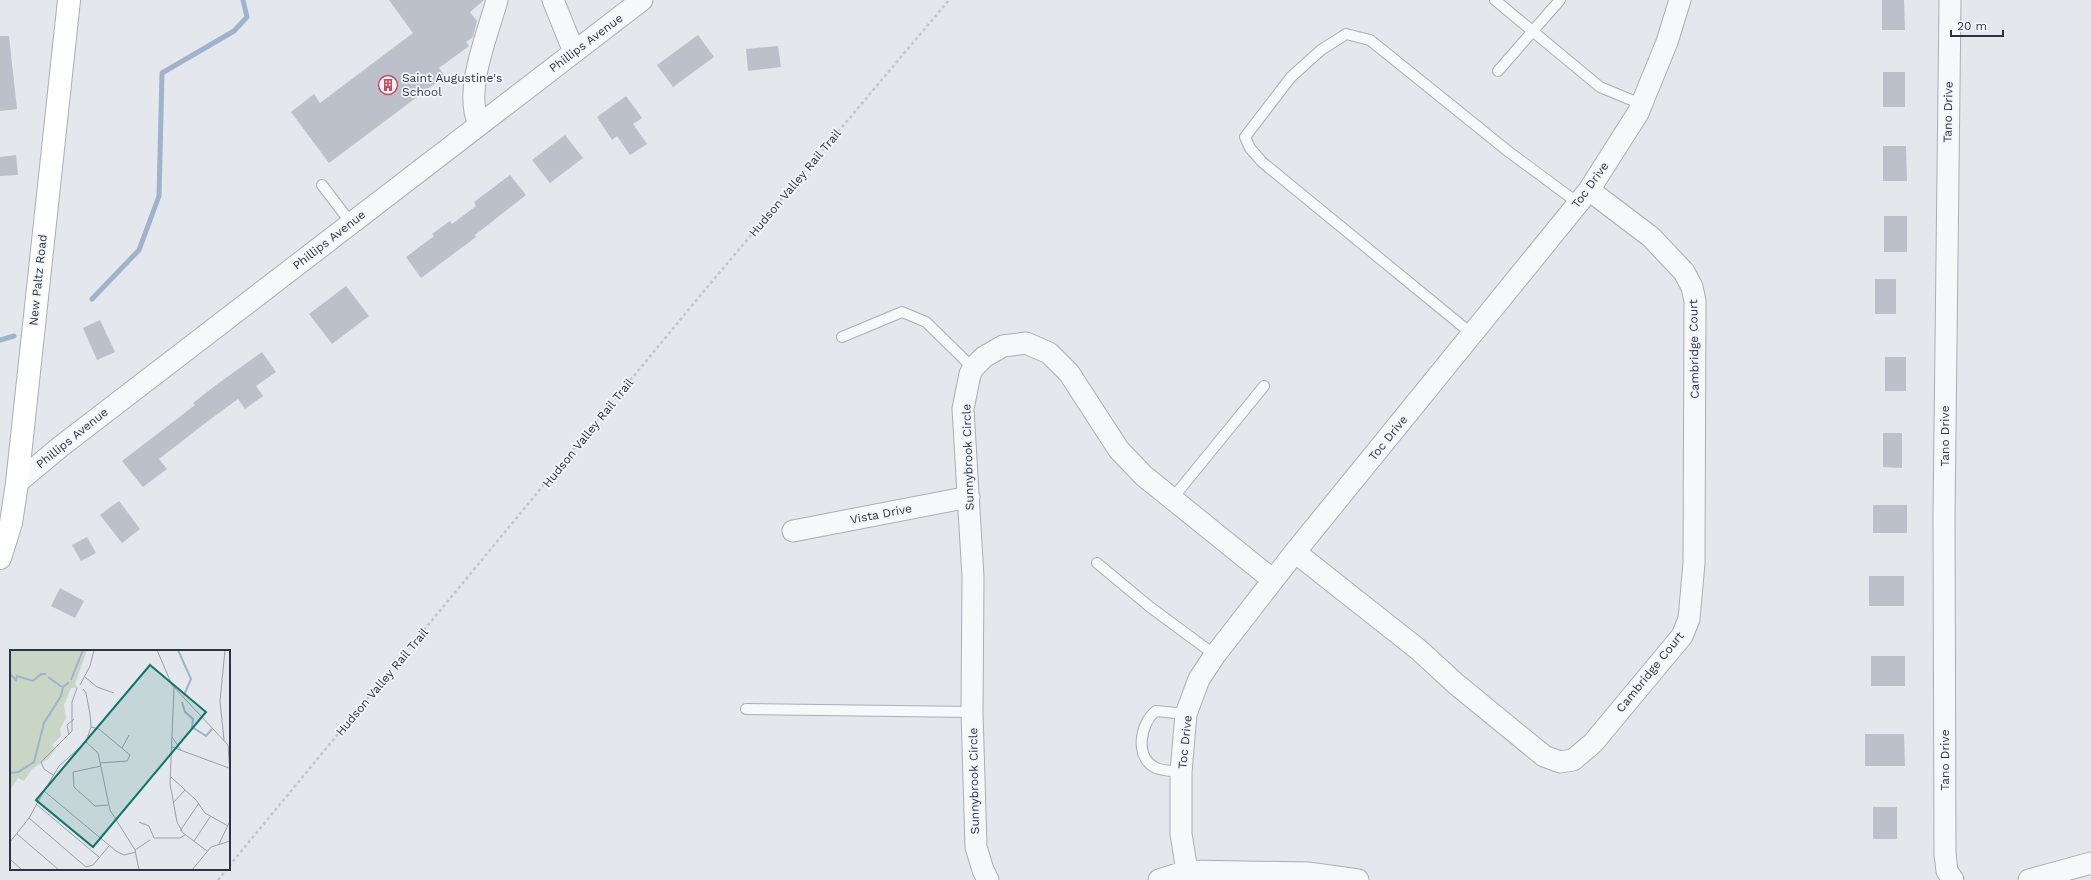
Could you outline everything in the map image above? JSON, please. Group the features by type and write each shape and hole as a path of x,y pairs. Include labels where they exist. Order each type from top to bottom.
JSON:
{"street":[{"name":"New Paltz Road","path":"0,558 10,523 17,483 69,0"},
{"path":"480,124 475,114 473,101 478,70 497,0"},
{"path":"553,0 574,52"},
{"name":"Phillips Avenue","path":"17,483 60,447 642,0"},
{"name":"Toc Drive","path":"1187,871 1181,834 1182,772 1186,714 1199,679 1215,655 1295,552 1583,196 1623,138 1641,104 1667,42 1680,0"},
{"name":"Tano Drive","path":"1950,0 1944,517 1945,854 1950,878"},
{"name":"Cambridge Court","path":"1295,552 1418,650 1456,684 1544,756 1560,762 1573,760 1593,743 1682,636 1689,619 1694,563 1695,301 1692,287 1684,272 1651,237 1583,196"},
{"name":"Sunnybrook Circle","path":"988,880 976,847 972,712 973,577 963,409 970,374 984,357 1003,346 1026,343 1048,353 1068,373 1118,450 1144,476 1273,580"},
{"name":"Vista Drive","path":"793,531 969,497"},
{"path":"2029,880 2091,863"},
{"path":"1159,880 1187,871 1308,873 1358,880"}],"lane":[{"path":"1494,0 1600,87 1641,104"},
{"path":"1498,71 1560,0"},
{"path":"1472,334 1262,162 1250,148 1245,137 1291,77 1321,50 1346,34 1370,40 1509,152 1583,196"},
{"path":"322,186 351,223"},
{"path":"842,337 902,312 926,322 974,368"},
{"path":"1172,499 1264,386"},
{"path":"1097,563 1150,607 1215,655"},
{"path":"746,709 972,712"},
{"path":"1182,772 1157,768 1149,762 1142,746 1144,728 1150,715 1156,711 1186,714"}],"path":[{"name":"Hudson Valley Rail Trail","path":"230,865 704,291 949,0"},
{"path":"218,880 226,870"}],"building":[{"name":"Saint Augustine's School","path":"389,0 484,0 470,12 477,21 473,37 466,42 469,46 439,68 445,76 329,163 291,112 314,94 320,103 413,33"},
{"path":"1882,0 1904,0 1905,30 1882,30"},
{"path":"698,35 714,57 673,87 657,65"},
{"path":"0,36 9,36 17,109 0,111"},
{"path":"778,46 781,67 748,71 746,49"},
{"path":"1883,72 1905,72 1905,107 1883,107"},
{"path":"626,96 642,118 633,124 647,144 630,155 617,136 612,140 597,117"},
{"path":"565,135 583,158 550,183 532,160"},
{"path":"1883,146 1906,146 1907,181 1883,181"},
{"path":"16,155 18,175 0,176 0,157"},
{"path":"510,175 526,195 475,235 476,237 421,278 406,257 434,236 432,234 450,221 452,224 476,206 474,202"},
{"path":"1884,216 1907,216 1907,252 1884,252"},
{"path":"1875,279 1896,279 1896,314 1875,314"},
{"path":"346,286 369,316 332,344 309,314"},
{"path":"100,320 115,352 97,360 83,328"},
{"path":"262,352 276,372 256,386 263,396 245,409 238,399 208,421 159,459 167,469 143,487 122,461 195,405 193,403 216,385"},
{"path":"1885,357 1906,357 1906,391 1885,391"},
{"path":"1883,433 1902,433 1902,468 1883,467"},
{"path":"119,501 140,529 122,543 100,515"},
{"path":"1873,505 1907,505 1907,533 1873,533"},
{"path":"87,537 96,553 81,561 72,545"},
{"path":"1869,576 1904,576 1904,606 1869,606"},
{"path":"60,588 84,601 75,618 51,606"},
{"path":"1871,656 1905,656 1905,686 1871,686"},
{"path":"1865,734 1904,734 1905,766 1865,766"},
{"path":"1873,807 1897,807 1897,839 1873,839"}],"waterway":[{"path":"92,299 139,250 159,196 162,73 234,31 247,17 243,0"},
{"path":"0,340 14,336"}],"place":[{"name":"Saint Augustine's School","path":"388,85"}]}
